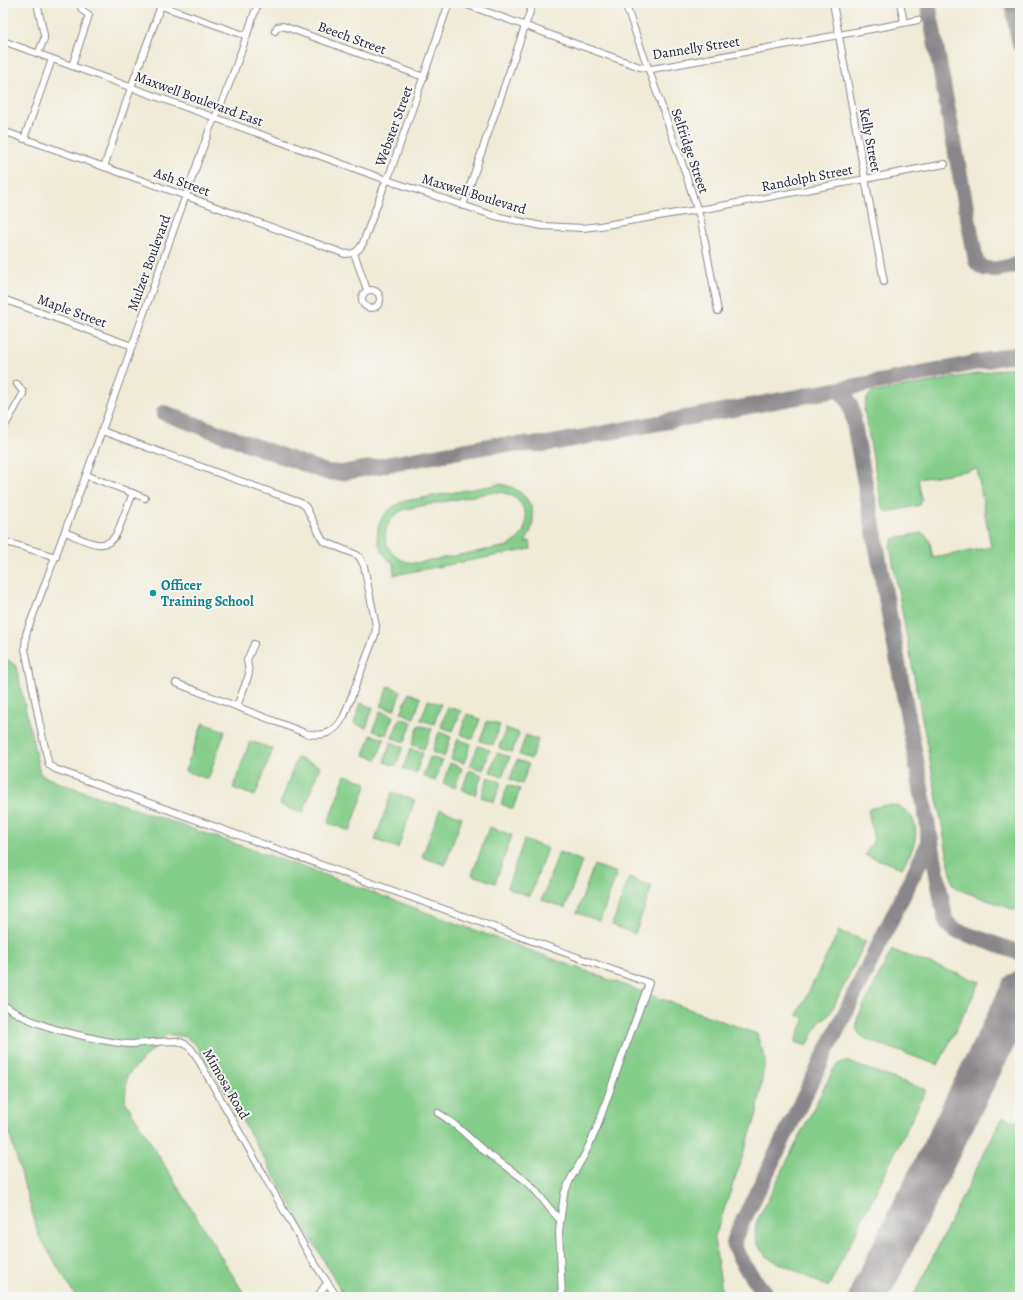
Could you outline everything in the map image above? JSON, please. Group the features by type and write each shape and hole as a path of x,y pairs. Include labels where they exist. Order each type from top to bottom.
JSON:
{"street":[{"path":"37,3 44,35 38,54"},
{"path":"72,66 89,15 82,10 80,3"},
{"path":"153,3 161,4 247,36"},
{"name":"Mulzer Boulevard","path":"258,3 247,36 210,128 102,431 28,629 25,644 40,728 48,761 51,767 277,850 649,983 596,1130 584,1156 566,1188 560,1220"},
{"name":"Webster Street","path":"354,253 362,242 387,179 449,3"},
{"name":"Dannelly Street","path":"462,3 640,67 648,68 660,68 918,20"},
{"path":"463,206 533,3"},
{"name":"Selfridge Street","path":"625,3 697,210 704,234 718,311"},
{"name":"Kelly Street","path":"833,3 884,282"},
{"path":"900,3 904,22"},
{"path":"104,167 161,4"},
{"name":"Beech Street","path":"275,31 277,27 283,26 424,77"},
{"name":"Maxwell Boulevard East","path":"3,41 387,179"},
{"path":"24,139 52,59"},
{"name":"Ash Street","path":"3,131 345,254 354,253"},
{"name":"Randolph Street","path":"697,210 945,164"},
{"name":"Maxwell Boulevard","path":"387,179 495,216 542,226 600,226 697,210"},
{"path":"354,253 367,290"},
{"name":"Maple Street","path":"3,299 132,346"},
{"path":"3,429 23,394 17,384"},
{"path":"102,431 301,503 306,507 323,540 353,553 360,558 366,572 376,631 344,716 337,727 326,734 312,735 176,683"},
{"path":"86,475 145,498"},
{"path":"65,532 96,544 103,545 110,542 117,533 132,493"},
{"path":"3,541 56,557"},
{"path":"237,706 248,676 248,660 254,644"},
{"name":"Mimosa Road","path":"3,1005 36,1023 80,1035 122,1043 176,1041 182,1042 189,1046 199,1060 314,1262 336,1297"},
{"path":"438,1113 447,1118 482,1149 528,1183 541,1196 560,1220 559,1246 562,1297"},
{"path":"317,1297 327,1283"}],"green space":[{"path":"1020,366 1020,899 1015,910 957,889 953,885 890,546 893,539 921,533 925,534 929,539 933,558 991,547 977,469 918,479 922,500 920,505 889,512 886,511 882,507 864,409 866,401 871,393"},
{"path":"501,484 511,487 520,492 531,506 533,523 525,542 530,541 531,549 394,575 393,567 396,566 387,558 381,549 378,540 378,530 380,522 386,513 394,506 405,501","holes":["494,492 506,493 515,498 521,505 525,513 526,522 523,531 517,539 508,546 416,563 404,561 395,556 389,549 386,540 386,531 389,522 396,515 406,509"]},
{"path":"3,656 16,666 40,774 57,782 325,875 757,1034 765,1059 757,1114 714,1239 723,1297 345,1297 213,1070 197,1046 186,1037 167,1034 127,1076 125,1101 246,1297 76,1297 39,1236 3,1111"},
{"path":"388,686 401,691 394,710 381,706"},
{"path":"409,693 421,698 414,718 401,713"},
{"path":"428,700 441,704 434,724 421,720"},
{"path":"361,703 373,708 366,728 354,723"},
{"path":"448,707 461,711 453,731 441,727"},
{"path":"380,711 393,716 386,735 373,731"},
{"path":"467,714 480,719 473,739 460,734"},
{"path":"400,718 412,722 405,742 392,738"},
{"path":"487,721 500,725 493,745 480,741"},
{"path":"203,723 225,731 208,779 185,771"},
{"path":"419,725 432,729 424,749 412,745"},
{"path":"506,728 519,733 512,752 499,748"},
{"path":"439,732 451,737 444,757 432,752"},
{"path":"371,735 384,739 377,759 364,755"},
{"path":"526,735 538,740 531,759 519,755"},
{"path":"458,739 471,744 464,763 451,759"},
{"path":"250,741 273,749 255,796 233,788"},
{"path":"391,742 403,747 396,766 384,762"},
{"path":"478,746 490,750 483,770 470,766"},
{"path":"410,749 423,753 416,773 403,769"},
{"path":"497,753 510,757 502,777 490,772"},
{"path":"430,757 442,761 435,781 423,776"},
{"path":"297,758 320,766 303,813 280,805"},
{"path":"517,760 529,764 522,784 510,779"},
{"path":"450,763 462,768 455,788 443,783"},
{"path":"469,770 482,775 475,795 462,790"},
{"path":"345,775 367,783 350,831 328,823"},
{"path":"488,777 501,782 494,802 481,797"},
{"path":"508,785 520,789 513,809 501,804"},
{"path":"392,792 415,800 398,848 375,840"},
{"path":"886,805 899,807 905,810 914,821 916,835 914,844 902,868 865,855 874,839 868,809"},
{"path":"440,809 462,817 445,865 422,857"},
{"path":"489,827 512,835 495,883 472,875"},
{"path":"524,840 547,848 530,896 507,888"},
{"path":"559,852 582,861 565,908 542,900"},
{"path":"594,865 617,873 600,921 577,913"},
{"path":"629,878 652,886 635,934 612,925"},
{"path":"839,931 866,941 831,1012 827,1017 820,1020 807,1046 795,1042 805,1018 797,1015"},
{"path":"892,950 980,982 938,1065 865,1039 857,1031 857,1019"},
{"path":"848,1062 926,1090 829,1286 826,1286 767,1257 758,1245 755,1232 757,1221 833,1070 838,1064"},
{"path":"1002,1117 1020,1123 1020,1297 913,1297"}],"taxiway":[{"path":"928,3 976,261 980,266 990,269 1020,264"},
{"path":"1012,3 1020,45"},
{"path":"164,413 326,472 341,473 494,445 546,444 937,371 1020,353"},
{"path":"768,1297 742,1261 737,1252 734,1239 923,855 928,842 928,826 851,407 845,396 835,390"},
{"path":"930,836 947,923 955,930 1020,953"}],"runway":[{"path":"868,1297 1020,991"}],"place":[{"name":"Officer Training School","path":"153,593"}]}
